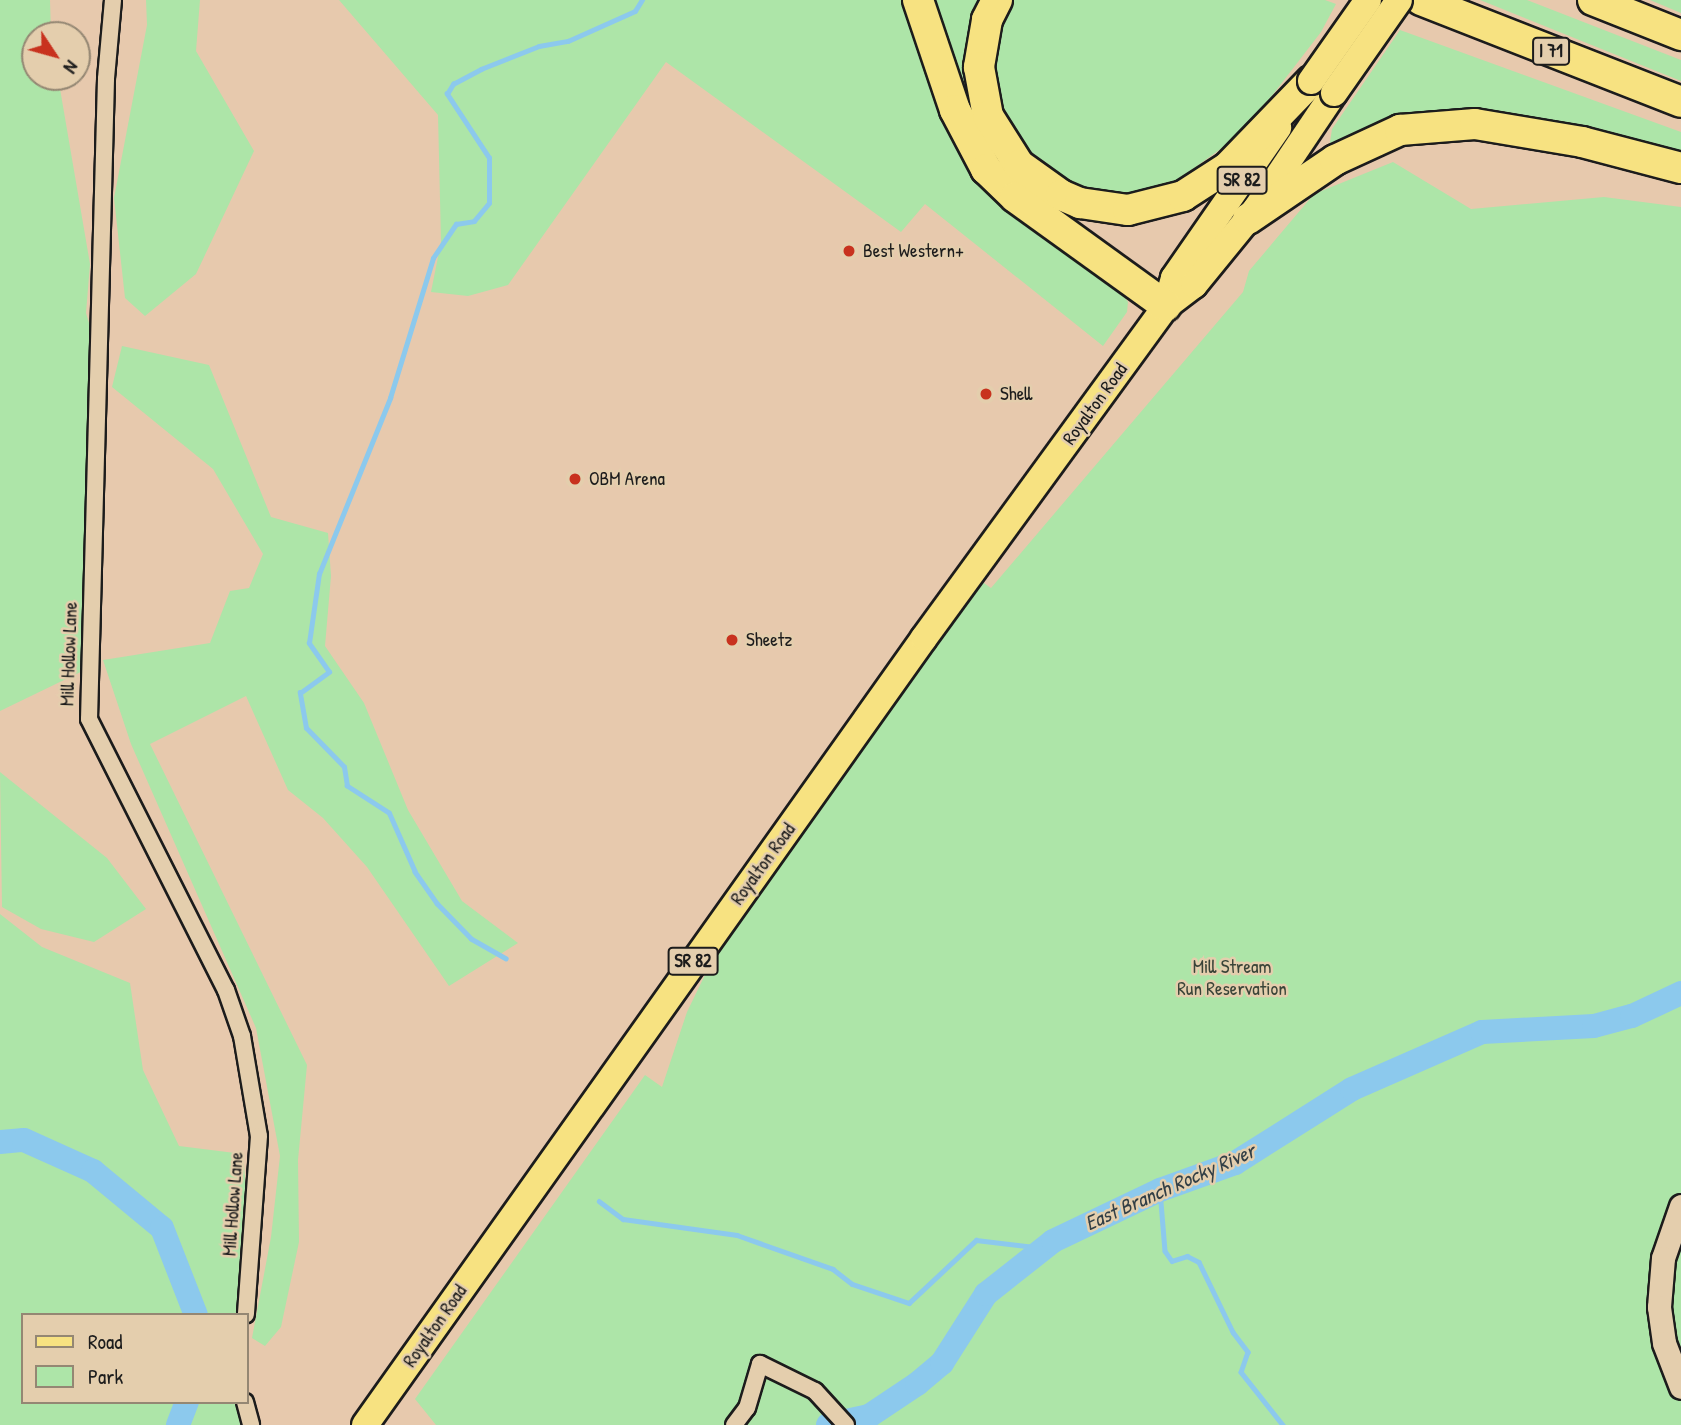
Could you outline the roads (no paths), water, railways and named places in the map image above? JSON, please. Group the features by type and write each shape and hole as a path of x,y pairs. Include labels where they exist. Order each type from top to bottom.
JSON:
{"highway":[{"path":"918,0 955,110 986,169 1015,197 1166,306"},
{"path":"997,0 988,20 979,67 988,116 1019,165 1060,195 1080,203 1128,210 1183,196 1236,160 1322,87"},
{"path":"1360,0 1553,69 1602,71"},
{"name":"I 71","path":"1421,0 1681,102"},
{"path":"1593,0 1681,35"},
{"path":"1604,0 1648,22"},
{"path":"1248,219 1335,160 1400,130 1475,124 1582,142 1681,168"}],"main road":[{"name":"Royalton Road","path":"365,1425 872,709 1166,306 1194,285 1248,219 1368,0"},
{"name":"Royalton Road","path":"1166,306 1174,278 1322,87 1399,0"}],"street":[{"name":"Mill Hollow Lane","path":"113,0 106,79 89,719 226,990 242,1036 259,1136 246,1313"},
{"path":"1681,1206 1662,1258 1659,1307 1664,1343 1681,1387"},
{"path":"734,1425 747,1408 760,1364 815,1391 842,1418"},
{"path":"246,1404 251,1425"}],"waterway":[{"path":"506,959 471,939 437,904 415,872 389,813 347,786 344,767 306,728 300,693 329,672 309,643 319,574 390,398 433,258 456,224 474,221 489,203 489,158 447,94 453,84 481,69 539,46 568,41 635,11 642,0"},
{"name":"East Branch Rocky River","path":"828,1425 869,1416 917,1384 942,1363 986,1294 1053,1241 1160,1190 1235,1163 1352,1089 1482,1032 1594,1026 1632,1016 1681,993"},
{"name":"East Branch Rocky River","path":"0,1142 24,1140 93,1171 162,1228 195,1313"},
{"path":"1160,1190 1165,1251 1172,1261 1187,1256 1199,1262 1233,1332 1248,1352 1241,1372 1283,1425"},
{"path":"599,1201 623,1219 737,1235 833,1269 852,1284 909,1303 976,1240 1043,1248"},
{"name":"East Branch Rocky River","path":"178,1425 186,1404"}],"place":[{"name":"Best Western+","path":"849,251"},
{"name":"Shell","path":"986,394"},
{"name":"OBM Arena","path":"575,479"},
{"name":"Sheetz","path":"732,640"}],"park label":[{"name":"Mill Stream Run Reservation","path":"1232,978"}]}
